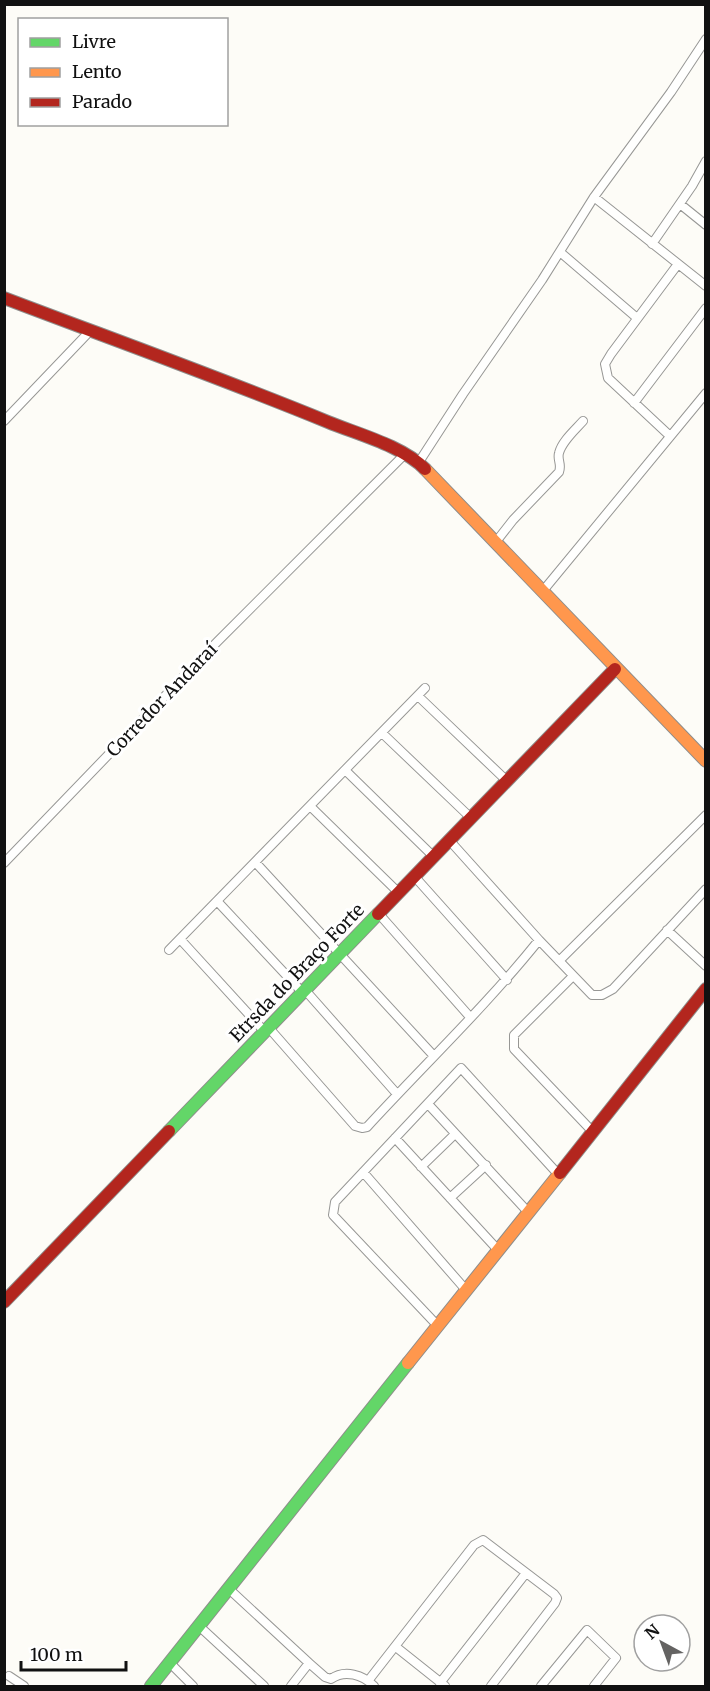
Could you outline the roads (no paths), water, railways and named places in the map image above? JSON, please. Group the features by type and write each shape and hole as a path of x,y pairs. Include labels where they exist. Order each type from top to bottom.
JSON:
{"street":[{"path":"419,462 484,361 560,252 594,197 671,92 705,39"},
{"path":"652,244 680,204 705,161"},
{"path":"594,197 705,286"},
{"path":"680,204 705,225"},
{"path":"560,252 637,318"},
{"path":"670,436 608,378 605,364 678,264"},
{"path":"4,298 304,412 419,462 705,761"},
{"path":"634,403 705,308"},
{"path":"4,421 90,331"},
{"path":"542,592 705,393"},
{"path":"495,543 513,520 559,472 561,448 583,421"},
{"name":"Corredor Andaraí","path":"4,863 320,537 405,454"},
{"name":"Etrsda do Braço Forte","path":"4,1302 615,669"},
{"path":"170,950 425,688"},
{"path":"418,696 507,781"},
{"path":"382,733 471,818"},
{"path":"345,770 434,857"},
{"path":"310,806 399,893"},
{"path":"559,961 705,815"},
{"path":"450,841 592,995 613,989 705,889"},
{"path":"255,862 433,1055"},
{"path":"415,877 507,980"},
{"path":"217,901 397,1094"},
{"path":"379,914 470,1017"},
{"path":"668,930 705,966"},
{"path":"180,939 355,1126 362,1128 367,1127 433,1055 507,980 539,940"},
{"path":"573,976 514,1035 514,1049 592,1131"},
{"path":"151,1686 705,989"},
{"path":"437,1325 333,1215 334,1202 461,1068 558,1174"},
{"path":"428,1104 528,1212"},
{"path":"421,1167 455,1134"},
{"path":"395,1138 498,1250"},
{"path":"450,1198 486,1165"},
{"path":"363,1172 466,1290"},
{"path":"229,1589 325,1677 328,1683 337,1674 346,1673 371,1684 396,1647 480,1540 487,1541 554,1594 556,1600 491,1686"},
{"path":"396,1647 443,1685 526,1573"},
{"path":"199,1626 264,1686"},
{"path":"542,1686 587,1630 616,1658 594,1686"},
{"path":"170,1663 193,1686"},
{"path":"291,1686 309,1663"},
{"path":"9,1676 24,1686"}]}
